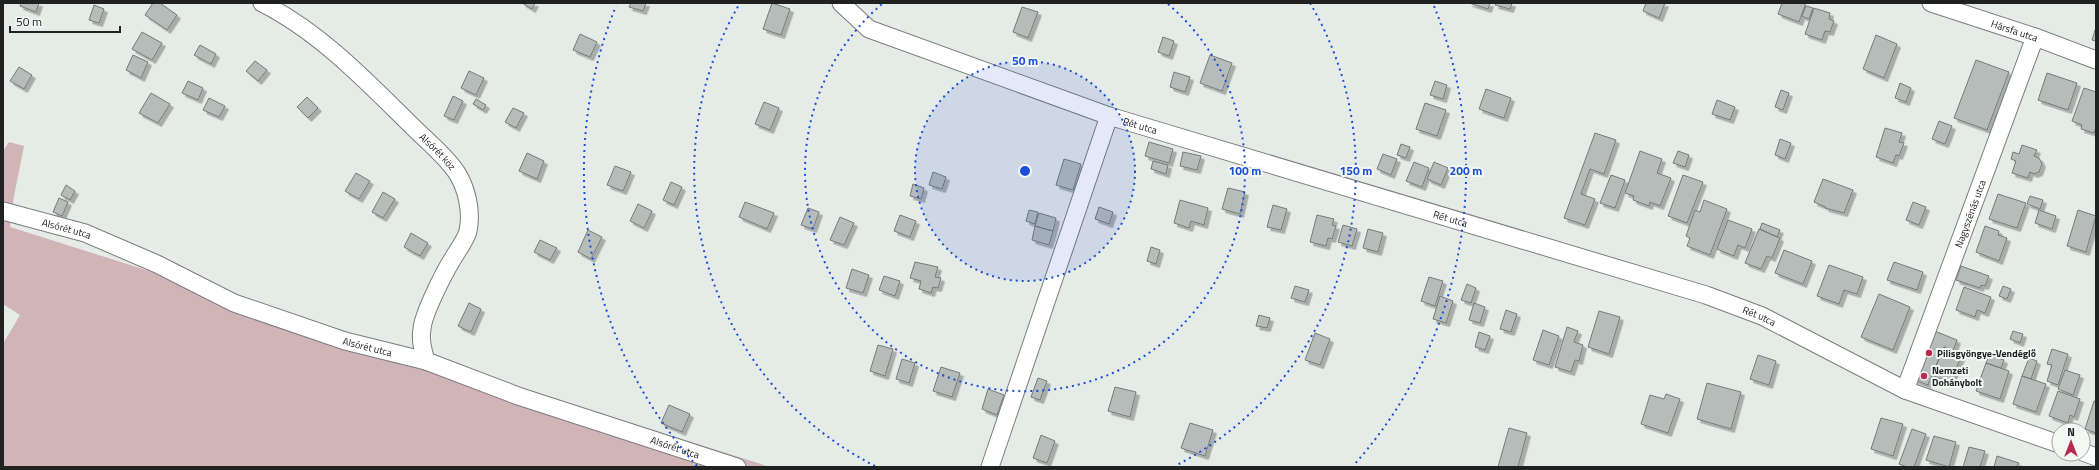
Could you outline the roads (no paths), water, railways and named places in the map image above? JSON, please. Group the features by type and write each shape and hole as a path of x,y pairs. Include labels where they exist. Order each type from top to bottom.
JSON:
{"street":[{"name":"Alsórét köz","path":"262,3 283,14 325,44 445,159 457,173 464,188 468,202 468,232 443,275 422,326 421,338 426,361"},
{"name":"Rét utca","path":"841,3 869,29 1109,116 1706,295 1762,316 1905,390 2051,441"},
{"name":"Hársfa utca","path":"1931,3 2035,37 2096,60"},
{"name":"Nagyszénás utca","path":"1905,390 2035,37"},
{"path":"990,467 1109,116"},
{"name":"Alsórét utca","path":"3,211 85,233 157,264 241,305 345,341 426,361 518,396 737,467"}],"place":[{"name":"Pilisgyöngye-Vendéglő","path":"1929,353"},
{"name":"Nemzeti Dohánybolt","path":"1924,376"}]}
